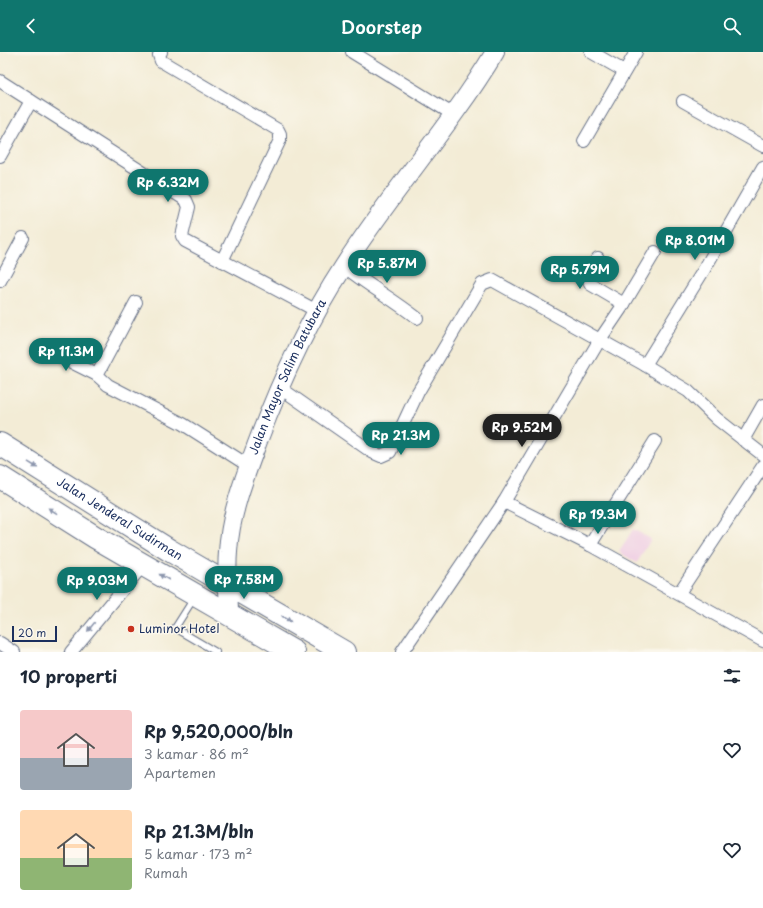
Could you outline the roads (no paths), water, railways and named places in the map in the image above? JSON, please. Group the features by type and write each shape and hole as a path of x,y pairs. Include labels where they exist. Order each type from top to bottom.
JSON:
{"highway":[{"name":"Jalan Jenderal Sudirman","path":"0,444 169,550 344,652"},
{"path":"0,477 143,565 293,652"}],"street":[{"path":"161,52 159,55 161,61 278,130 280,134 280,140 222,261"},
{"path":"352,52 454,115"},
{"name":"Jalan Mayor Salim Batubara","path":"229,616 228,552 238,500 278,387 317,311 344,266 399,186 454,115 496,52"},
{"path":"591,52 624,71"},
{"path":"584,141 636,52"},
{"path":"0,81 186,200 189,207 182,236 185,241 317,311"},
{"path":"0,156 31,101"},
{"path":"683,101 763,146"},
{"path":"644,365 705,268 763,167"},
{"path":"0,281 23,238"},
{"path":"402,652 504,502 598,341 624,304 655,252"},
{"path":"598,258 587,273 590,284 624,304"},
{"path":"344,266 376,291 403,307 417,318"},
{"path":"278,387 381,456 390,452 418,392 482,284 492,280 688,391 717,419 763,455"},
{"path":"97,375 136,302"},
{"path":"45,349 97,375 108,385 183,424 249,466"},
{"path":"743,440 763,405"},
{"path":"590,545 655,441"},
{"path":"679,593 763,466"},
{"path":"504,502 590,545 679,593 763,641"},
{"path":"71,652 143,565"},
{"path":"0,644 14,652"}],"lane":[{"path":"196,595 175,628 216,652"}],"place":[{"name":"Luminor Hotel","path":"131,629"}]}
